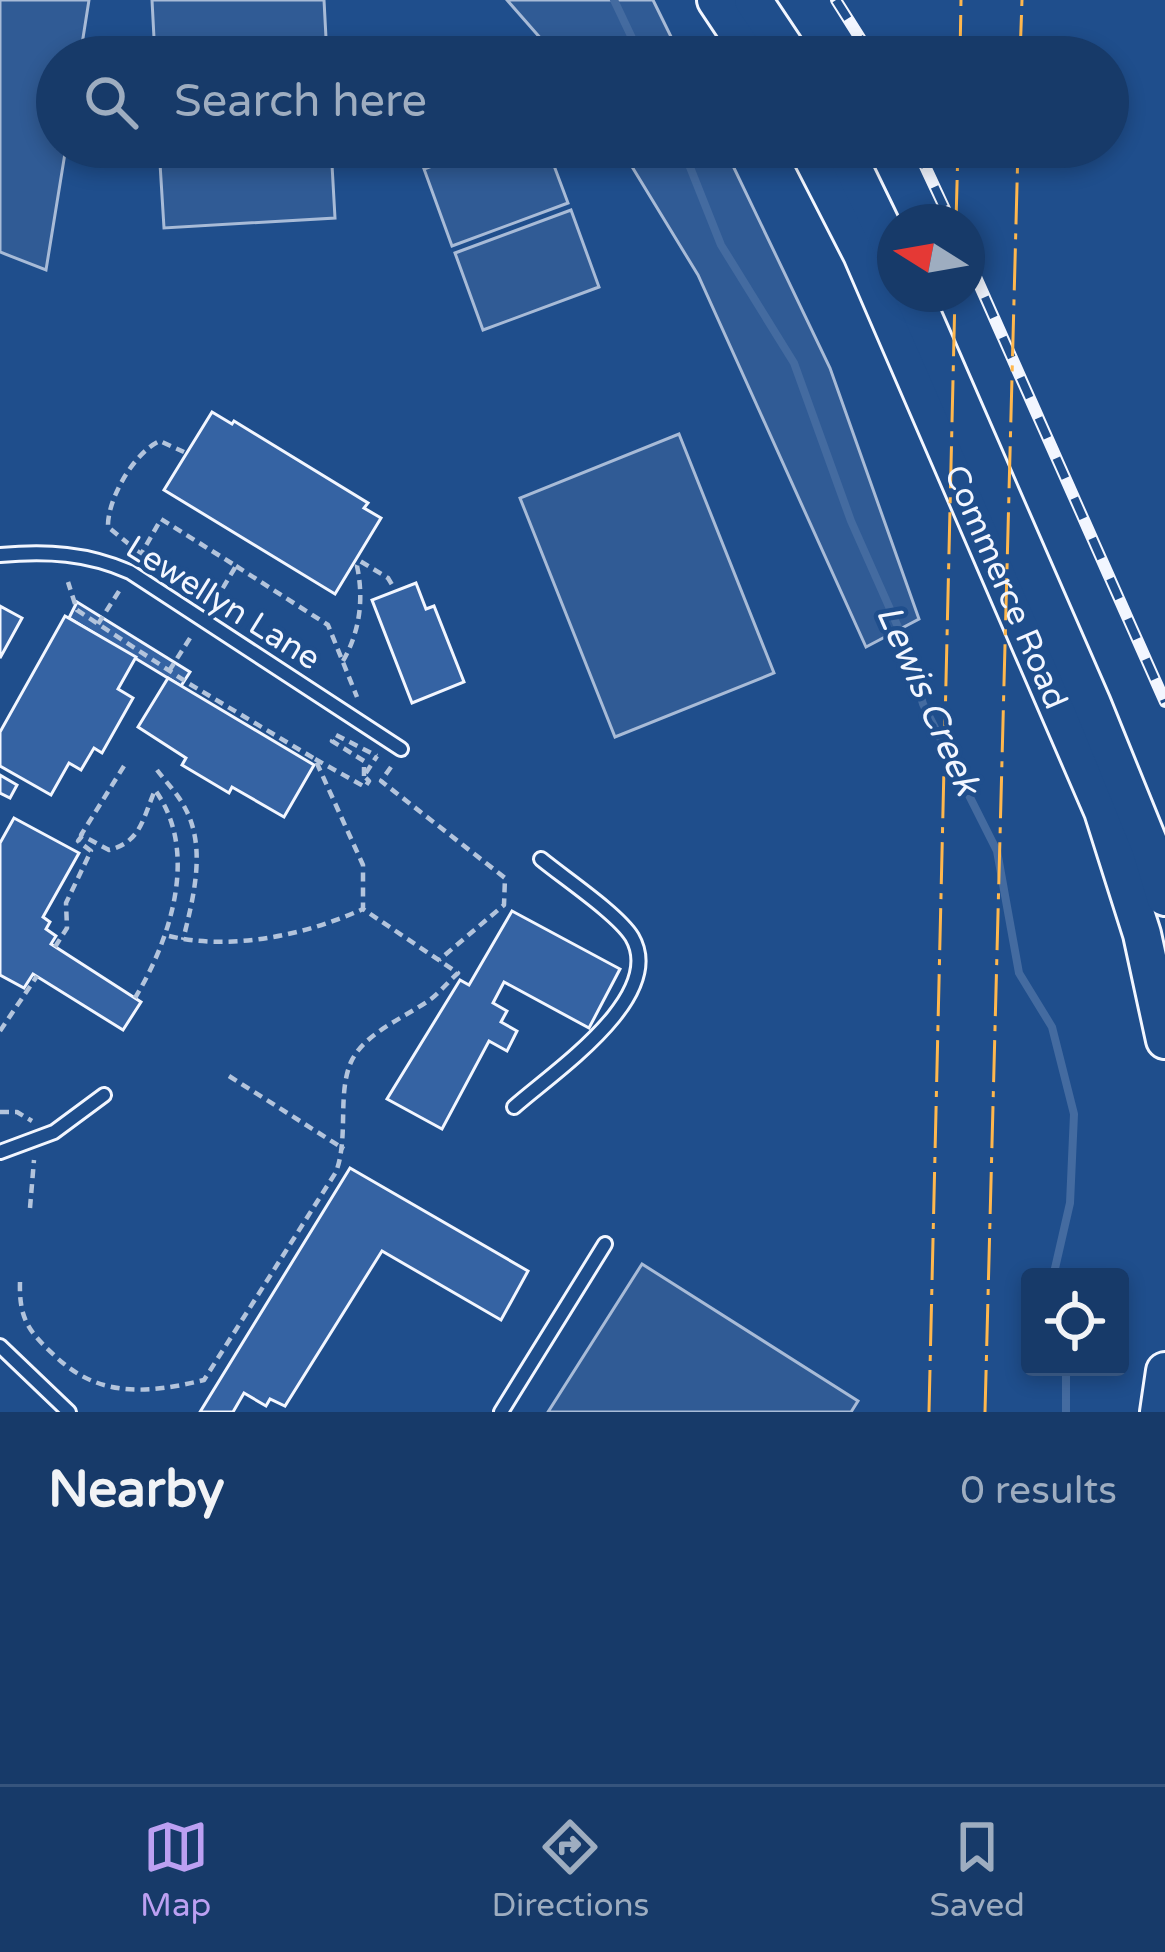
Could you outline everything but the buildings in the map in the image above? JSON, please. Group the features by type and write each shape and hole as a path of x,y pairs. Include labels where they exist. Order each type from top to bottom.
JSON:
{"main road":[{"path":"716,0 740,36"},
{"path":"753,0 776,36"},
{"name":"Commerce Road","path":"818,168 862,254 1134,851 1165,897"},
{"path":"853,168 877,217"},
{"name":"Commerce Road","path":"921,312 1093,704 1134,851 1165,1040"},
{"path":"1159,1412 1165,1370"}],"lane":[{"name":"Lewellyn Lane","path":"0,554 87,556 130,572 401,749"},
{"path":"514,1107 611,1020 636,981 638,950 626,929 541,859"},
{"path":"0,1153 54,1132 104,1095"},
{"path":"501,1412 605,1244"},
{"path":"0,1346 69,1412"}],"path":[{"path":"141,554 108,527 112,502 152,444 160,441 184,452"},
{"path":"137,561 161,520 328,625 362,710"},
{"path":"343,661 361,609 357,566 360,562 388,578 394,588"},
{"path":"212,606 236,566"},
{"path":"68,582 77,610 169,671 365,787 369,781 364,776 364,761 332,741 336,735 376,755 392,766 381,781 506,878 504,905 439,960"},
{"path":"98,624 124,582"},
{"path":"169,671 197,629"},
{"path":"364,776 376,755"},
{"path":"315,759 363,865 363,909"},
{"path":"55,947 67,928 66,903 91,851 79,841 124,766"},
{"path":"157,770 187,810 194,837 196,886 183,940"},
{"path":"82,836 109,850 126,846 139,834 155,790 175,831 177,882 167,936 135,998"},
{"path":"20,1282 20,1310 37,1339 75,1376 110,1388 164,1390 203,1380 336,1172 344,1149 351,1062 366,1043 434,996 458,973 363,909"},
{"path":"167,936 240,940 289,934 363,909"},
{"path":"0,1031 37,976"},
{"path":"229,1076 344,1149"},
{"path":"0,1112 17,1112 32,1121"},
{"path":"30,1208 34,1157"}],"shaded area":[{"path":"0,0 89,0 83,36 36,36 36,168 63,168 46,270 0,252"},
{"path":"152,0 324,0 326,36 154,36"},
{"path":"507,0 653,0 671,36 539,36"},
{"path":"160,168 332,168 335,218 164,228"},
{"path":"555,168 568,203 452,246 424,169"},
{"path":"633,168 734,168 830,368 919,619 866,647 698,275"},
{"path":"571,210 599,287 483,330 455,253"},
{"path":"679,434 774,673 615,737 520,498"},
{"path":"642,1264 858,1401 851,1412 548,1412"}],"waterway":[{"name":"Lewis Creek","path":"614,0 631,36"},
{"name":"Lewis Creek","path":"690,168 721,245 794,363 851,521 906,645 923,704 997,851 1019,973 1052,1027 1074,1114 1070,1203 1055,1268"},
{"name":"Lewis Creek","path":"1066,1376 1066,1412"}],"railway":[{"path":"836,0 859,36"},
{"path":"926,168 943,204"},
{"path":"985,297 1165,702"}],"power":[{"path":"960,36 961,0"},
{"path":"1021,36 1022,0"},
{"path":"956,204 957,168"},
{"path":"985,1412 1017,168"},
{"path":"929,1412 955,312"}]}
